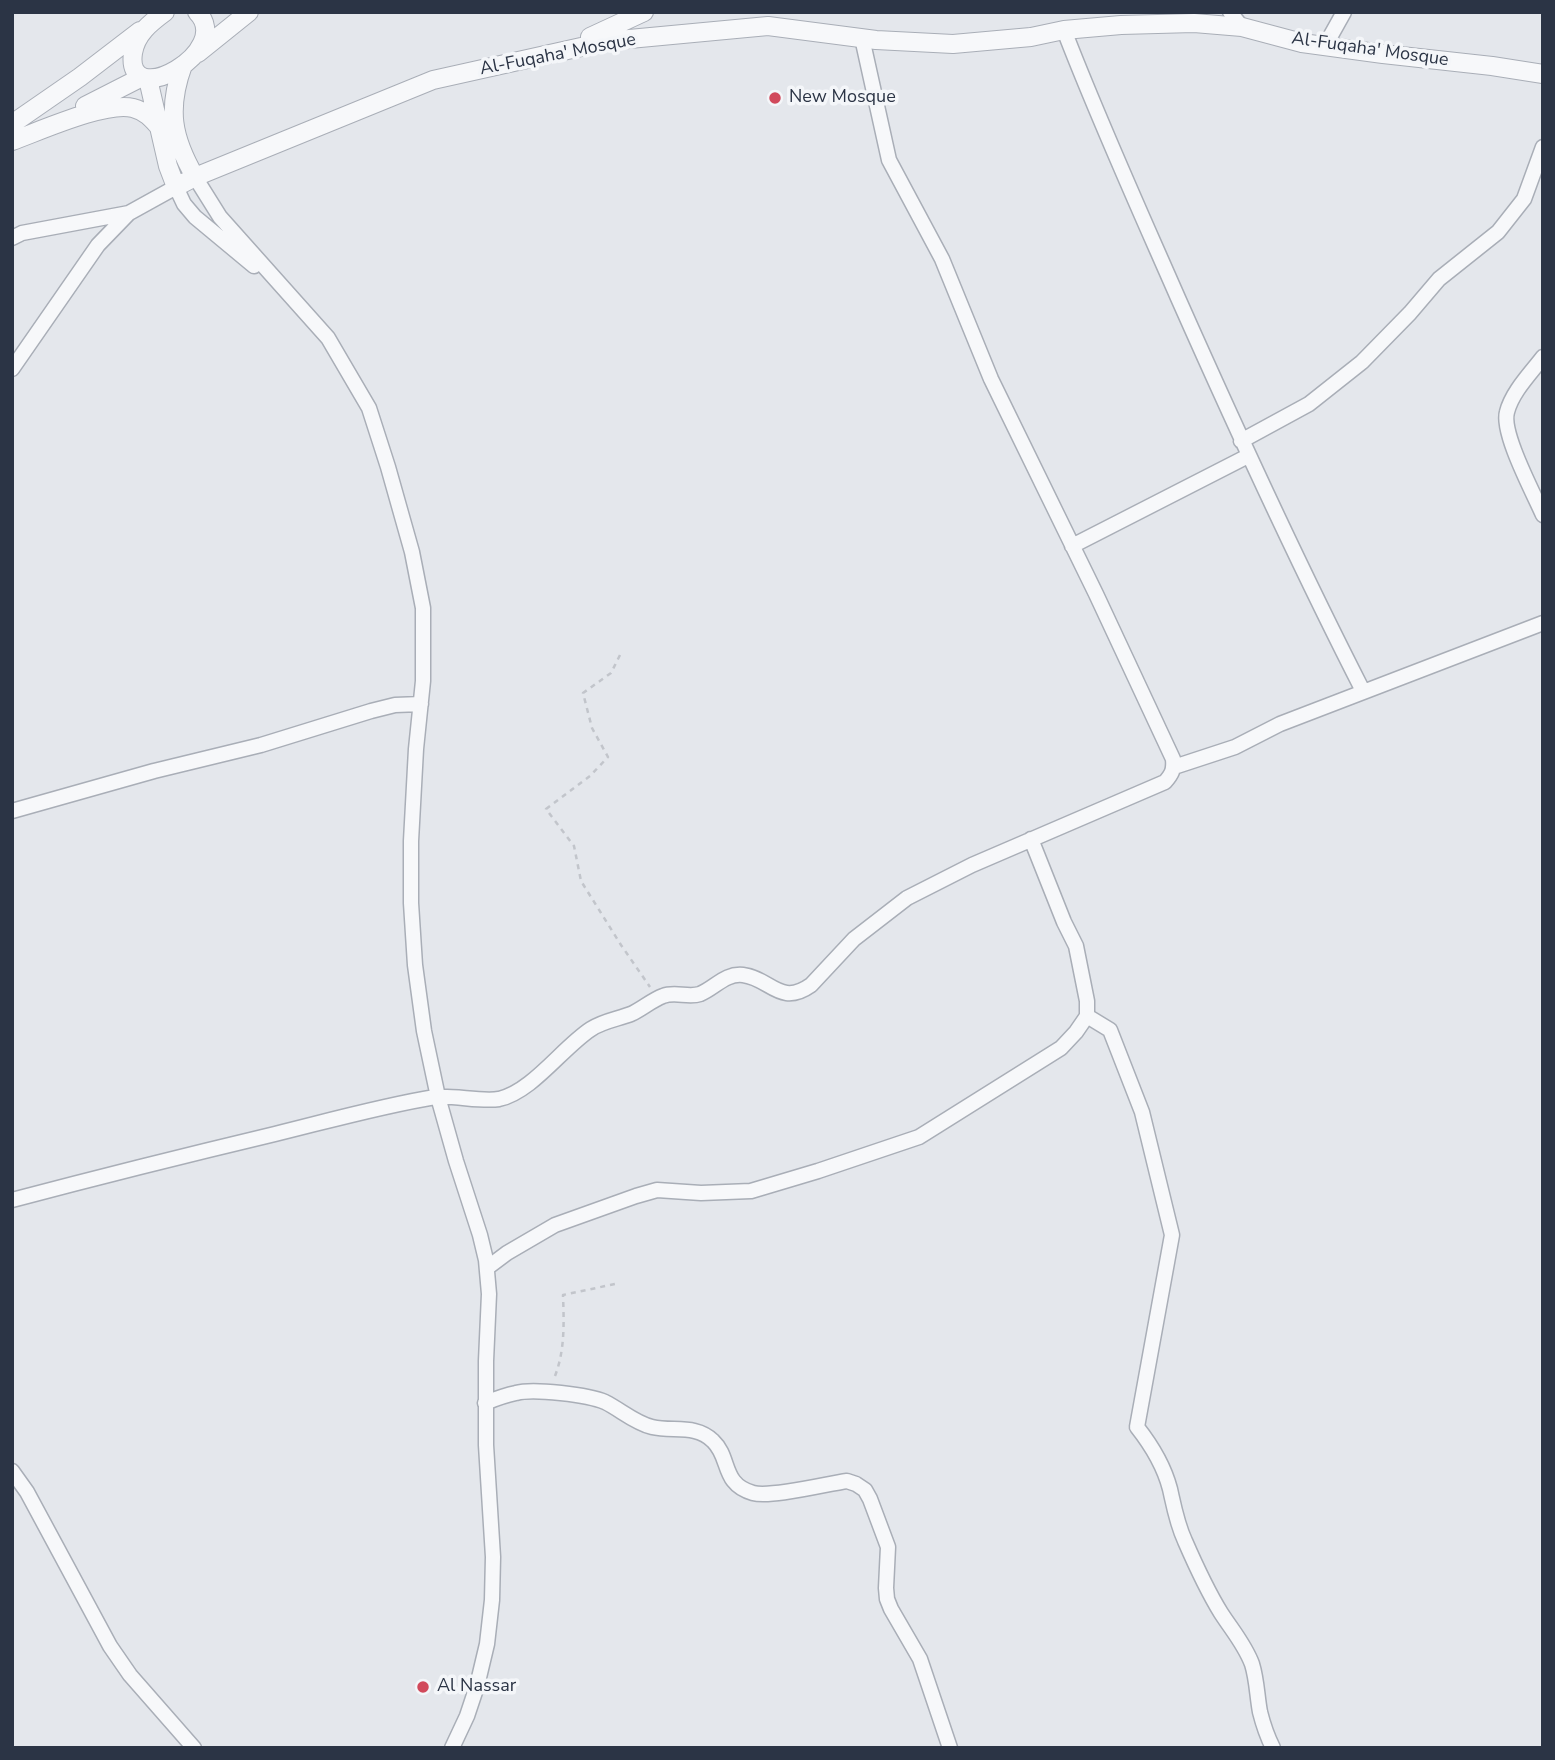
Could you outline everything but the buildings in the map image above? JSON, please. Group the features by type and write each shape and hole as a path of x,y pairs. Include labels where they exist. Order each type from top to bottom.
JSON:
{"street":[{"path":"197,12 203,18 206,29 201,44 176,84 173,104 174,129 186,160 220,217 328,338 369,408 412,552 423,608 423,681 412,810 411,903 419,998 438,1097 478,1227 487,1268 489,1302 485,1403 493,1571 491,1615 477,1686 452,1748"},
{"path":"12,141 145,78 167,76 248,12"},
{"path":"545,55 602,33 644,12"},
{"path":"1230,12 1242,27"},
{"path":"1325,46 1344,12"},
{"path":"158,17 138,37 132,58 136,73 145,78 167,166 176,187 184,204 195,217 285,291"},
{"path":"12,124 80,77 158,17"},
{"name":"Al-Fuqaha' Mosque","path":"176,187 433,80 608,41 768,26 862,38 953,44 1031,37 1064,30 1133,24 1194,23 1242,27 1302,43 1543,74"},
{"path":"1064,30 1094,109 1241,441 1363,691"},
{"path":"12,1200 129,1169 438,1097 499,1099 525,1086 592,1028 633,1013 657,998 673,993 696,995 731,976 743,975 785,994 796,993 811,985 854,939 907,898 972,865 1165,782 1172,774 1173,760 1168,748 991,379 942,259 888,160 862,38"},
{"path":"12,141 100,109 116,107 141,110 159,127"},
{"path":"1241,441 1309,404 1362,362 1439,279 1499,232 1524,199 1543,147"},
{"path":"12,369 98,245 129,213 176,187"},
{"path":"12,238 22,233 129,213"},
{"path":"1543,357 1516,392 1505,420 1514,449 1538,489 1543,515"},
{"path":"1072,546 1248,456"},
{"path":"1174,767 1235,747 1280,724 1543,623"},
{"path":"12,811 154,771 261,745 371,711 395,705 421,704"},
{"path":"487,1268 507,1253 555,1226 636,1196 657,1190 701,1193 751,1191 919,1137 1061,1048 1087,1016 1087,1001 1076,946 1063,922 1031,839"},
{"path":"1087,1016 1110,1030 1142,1112 1172,1235 1137,1427 1164,1471 1186,1543 1220,1612 1252,1663 1260,1712 1273,1748"},
{"path":"485,1403 517,1392 532,1391 600,1400 654,1427 691,1430 703,1434 719,1449 732,1479 755,1494 770,1494 847,1480 856,1483 865,1490 870,1499 888,1547 887,1599 920,1659 950,1748"},
{"path":"12,1471 27,1492 110,1646 130,1675 194,1748"}],"path":[{"path":"620,655 611,673 583,693 592,728 608,757 590,776 546,809 574,846 582,881 657,998"},
{"path":"550,1393 560,1364 564,1333 563,1295 615,1284"}],"place":[{"name":"New Mosque","path":"775,98"},
{"name":"Al Nassar","path":"423,1687"}]}
